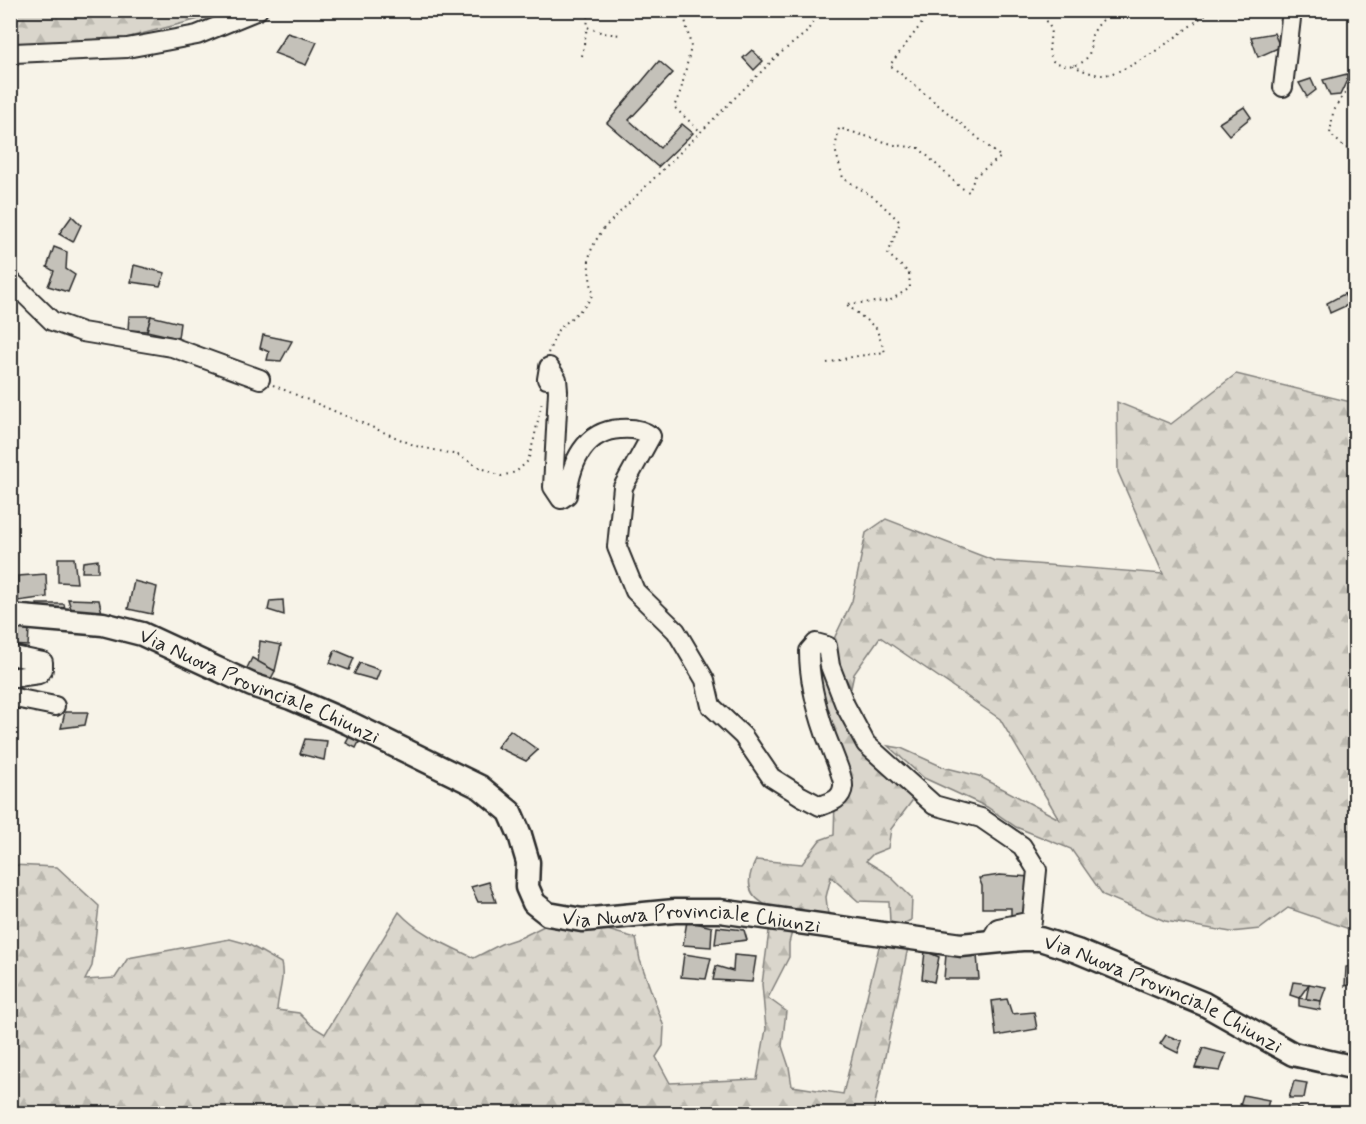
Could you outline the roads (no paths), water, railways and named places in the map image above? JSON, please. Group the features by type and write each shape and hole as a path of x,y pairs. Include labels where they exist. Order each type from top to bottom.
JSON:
{"main road":[{"name":"Via Nuova Provinciale Chiunzi","path":"12,618 103,624 142,634 252,685 291,698 349,723 480,787 510,812 528,862 527,887 534,903 548,914 582,920 675,911 720,911 961,945 1040,939 1077,951 1204,1004 1293,1054 1356,1068"}],"street":[{"path":"10,58 14,54 127,48 197,35 258,10"},
{"path":"1283,87 1292,10"},
{"path":"10,280 52,321 82,332 172,346 260,379"},
{"path":"548,373 557,379 553,487 561,499 567,495 570,474 586,444 604,430 623,428 643,430 651,436 623,487 617,547 635,591 676,632 705,680 711,706 743,736 771,777 820,806 835,801 841,794 844,784 824,730 809,668 809,651 816,643 827,646 830,666 845,705 866,744 934,805 981,818 1022,846 1037,870 1032,921 998,928 989,942"},
{"path":"10,655 43,662 43,669 39,674 10,678"},
{"path":"10,697 55,706"}]}
